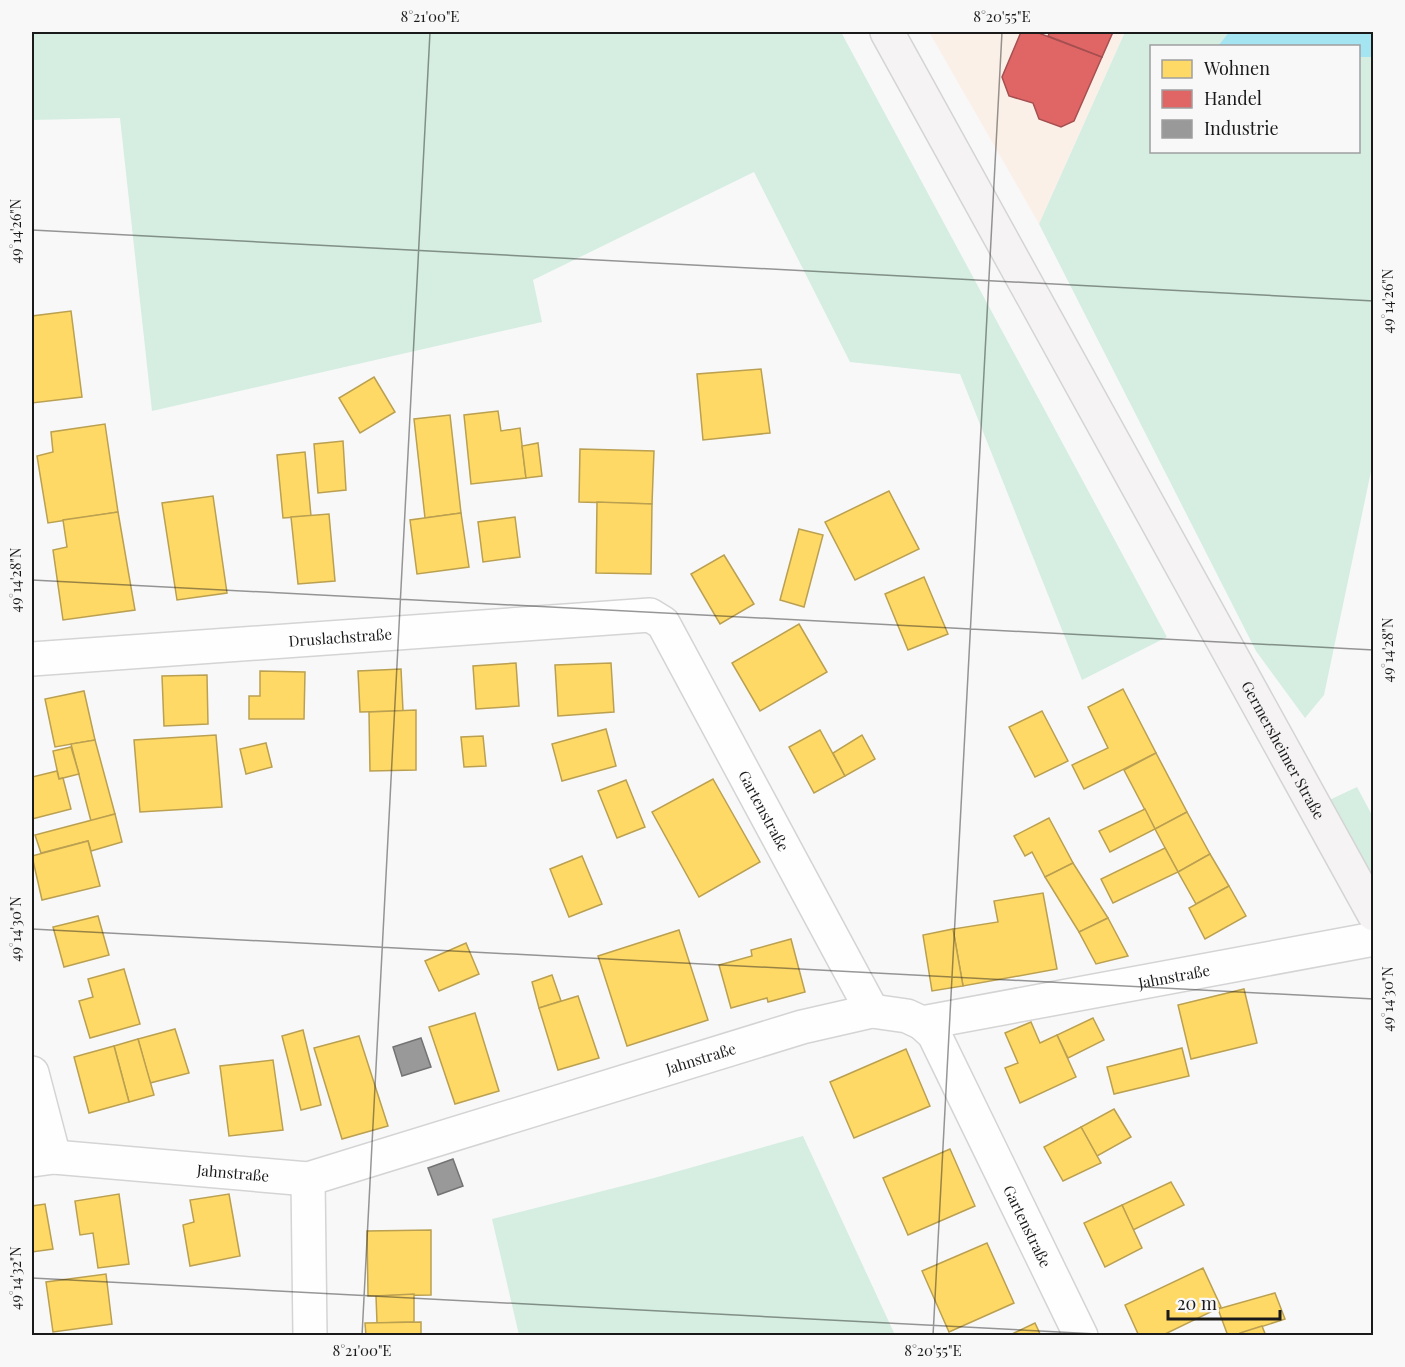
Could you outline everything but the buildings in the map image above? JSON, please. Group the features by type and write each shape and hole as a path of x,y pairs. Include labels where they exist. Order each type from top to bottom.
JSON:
{"main road":[{"name":"Germersheimer Straße","path":"887,32 1374,914"}],"street":[{"name":"Druslachstraße","path":"32,657 650,615"},
{"name":"Gartenstraße","path":"650,615 663,623 872,1011"},
{"name":"Jahnstraße","path":"43,1159 308,1179 802,1027 872,1011 907,1016 922,1023 1374,939"},
{"name":"Gartenstraße","path":"922,1023 934,1034 1081,1335"},
{"path":"32,1073 43,1159"},
{"path":"308,1179 310,1335"}],"shaded area":[{"path":"929,32 1125,32 1039,224"}],"green space":[{"path":"32,32 841,32 1167,637 1082,680 960,374 850,362 754,172 533,280 542,322 152,411 120,118 32,120"},
{"path":"1125,32 1229,32 1219,45 1150,45 1150,153 1360,153 1360,57 1373,57 1373,462 1324,695 1305,718 1256,651 1039,224"},
{"path":"1357,787 1373,817 1373,889 1325,802"},
{"path":"803,1136 895,1335 519,1335 492,1219 654,1178"}],"water":[{"path":"1229,32 1373,32 1373,57 1360,57 1360,45 1219,45"}]}
